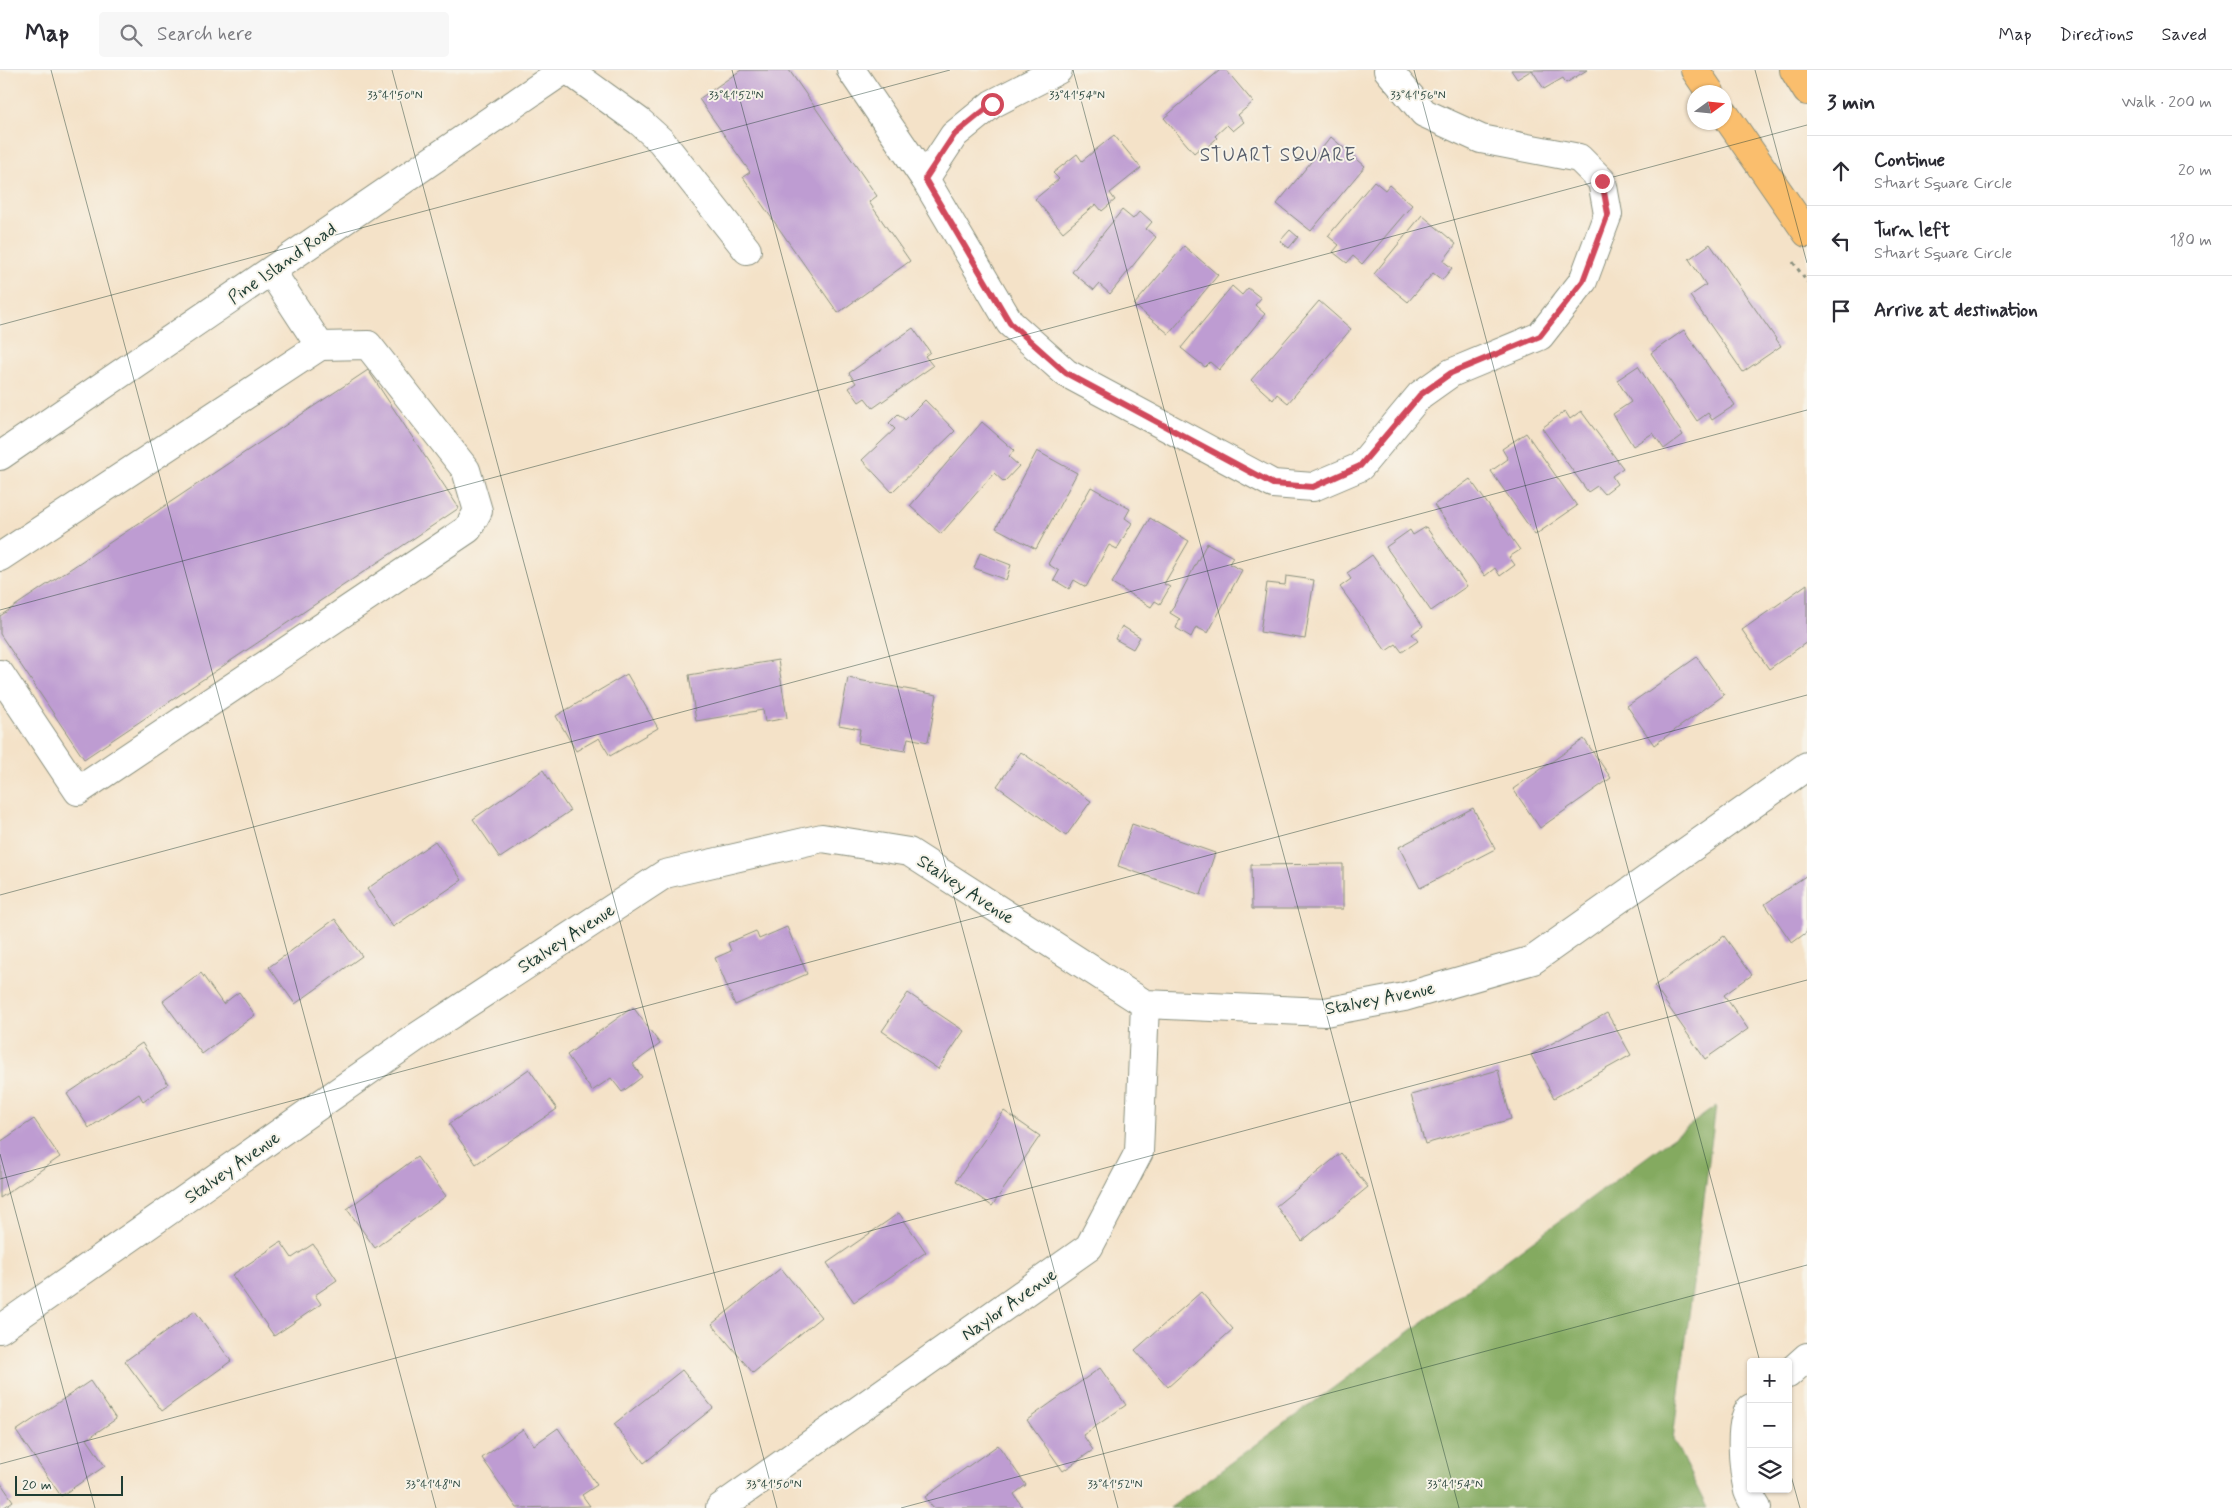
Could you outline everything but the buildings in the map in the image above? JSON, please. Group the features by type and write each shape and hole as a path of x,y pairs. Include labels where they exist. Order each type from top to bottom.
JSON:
{"main road":[{"path":"1695,70 1705,85"},
{"path":"1794,70 1807,91"},
{"path":"1732,125 1807,233"}],"street":[{"path":"566,70 640,122 661,141 746,250"},
{"name":"Pine Island Road","path":"0,456 566,70"},
{"path":"850,70 925,179 1010,323 1066,373 1273,484 1313,487 1360,466 1420,395 1451,373 1540,336 1583,281 1608,214 1602,181 1579,158 1481,139 1424,114 1388,70"},
{"path":"925,179 954,135 992,104 1058,70"},
{"path":"271,271 320,346"},
{"path":"0,557 320,346 368,344 466,470 478,511 468,529 78,791 0,674"},
{"name":"Stalvey Avenue","path":"0,1329 415,1038 664,874 822,838 909,852 1145,1004 1325,1012 1404,997 1533,960 1807,766"},
{"name":"Naylor Avenue","path":"720,1508 1088,1247 1139,1152 1145,1004"},
{"path":"1792,1370 1807,1357"},
{"path":"1747,1411 1742,1434 1748,1492 1758,1508"}],"green space":[{"path":"1716,1106 1673,1439 1707,1508 1170,1508"}],"district":[{"name":"STUART SQUARE","path":"1278,154"}],"route":[{"path":"992,104 954,135 925,179 1010,323 1066,373 1273,484 1313,487 1360,466 1420,395 1451,373 1540,336 1583,281 1608,214 1602,181"}]}
